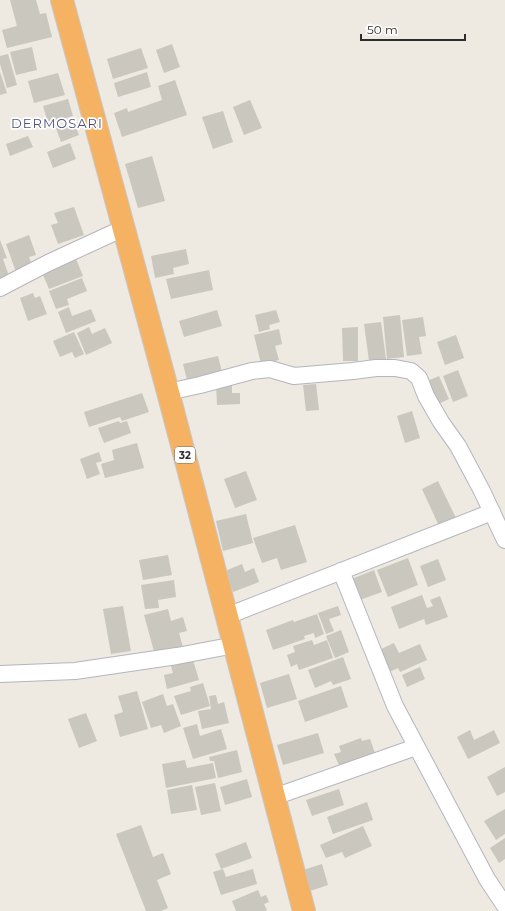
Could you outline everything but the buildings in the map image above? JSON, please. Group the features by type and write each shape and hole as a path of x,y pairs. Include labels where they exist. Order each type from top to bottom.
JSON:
{"highway":[{"name":"32","path":"62,0 168,392 304,911"}],"street":[{"path":"0,288 48,263 124,228"},
{"path":"168,392 252,371 270,369 294,376 353,372 376,368 395,368 411,371 419,378 426,396 441,422 458,446 482,491 505,540"},
{"path":"227,616 492,512"},
{"path":"341,571 395,706 487,879 505,906"},
{"path":"0,674 75,671 177,656 234,645"},
{"path":"274,797 416,747"}],"district":[{"name":"DERMOSARI","path":"57,123"}]}
